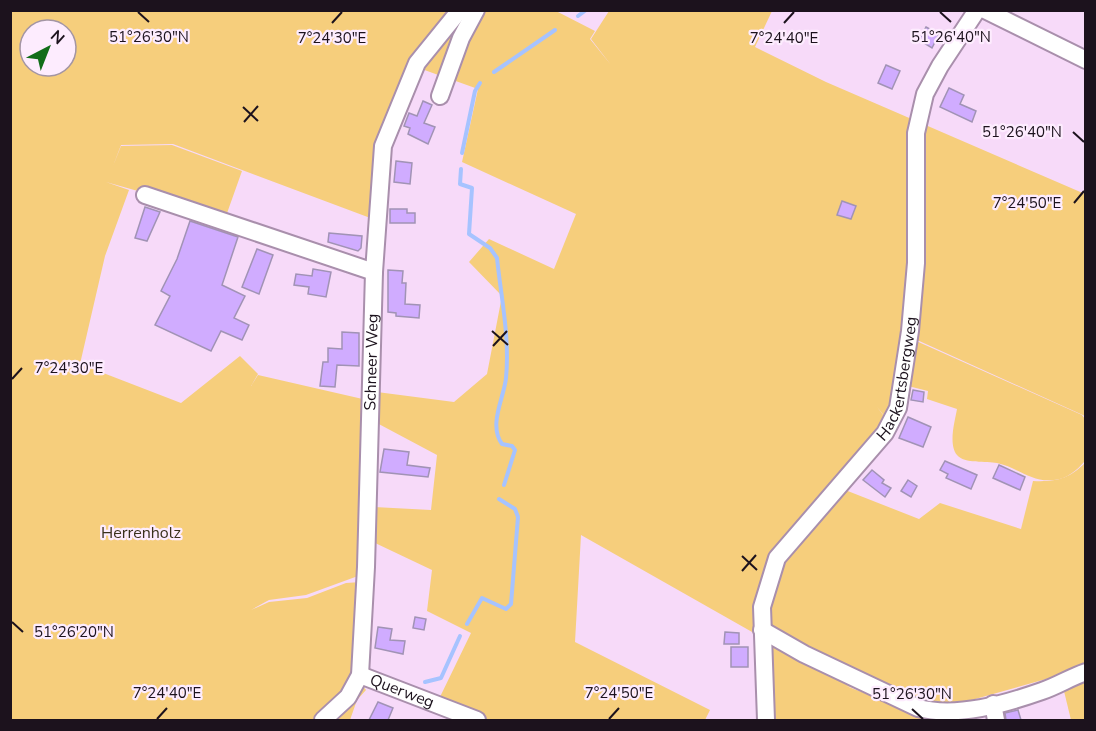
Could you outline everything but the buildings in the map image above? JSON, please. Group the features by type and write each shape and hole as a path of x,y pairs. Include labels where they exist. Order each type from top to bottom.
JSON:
{"street":[{"name":"Schneer Weg","path":"323,720 348,697 360,675 366,567 374,272 383,146 417,63 460,10"},
{"path":"440,96 461,38 476,10"},
{"name":"Hackertsbergweg","path":"766,720 762,607 777,558 885,433 898,408 910,332 916,263 916,133 926,94 958,37 977,10"},
{"path":"985,10 1086,60"},
{"path":"145,195 374,272"},
{"path":"762,630 804,654 918,708 937,713 993,704 1043,691 1086,672"},
{"name":"Querweg","path":"360,675 477,720"},
{"path":"993,704 996,720"}],"green space":[{"name":"Herrenholz","path":"10,11 451,11 379,144 373,219 173,144 121,145 113,166 121,146 172,145 242,171 226,216 106,182 129,190 105,256 80,364 181,403 240,356 258,374 251,386 258,375 367,400 358,576 306,595 269,600 251,610 269,602 307,598 346,583 361,582 357,678 366,690 357,700 350,720 11,720"},
{"path":"470,11 441,76 419,68"},
{"path":"481,11 556,11 595,31 590,39 611,65 591,39 609,11 772,11 755,47 826,82 1085,194 1085,416 906,335 887,419 877,407 887,420 835,486 919,519 940,503 1021,529 1033,481 1062,478 1073,473 1085,463 1085,668 936,710 846,686 935,720 771,720 766,640 581,535 575,642 710,710 705,720 487,720 439,699 471,633 427,611 432,570 373,542 374,507 431,510 437,455 375,422 377,392 454,402 487,374 502,296 469,262 489,239 554,269 576,214 462,162 478,89 450,79"},
{"path":"914,340 1082,415 1085,419 1085,461 1067,476 1046,480 997,463 960,458 953,445 957,409 927,399 928,391 908,386"},
{"path":"1085,678 1085,720 1071,720 1063,687"}],"waterway":[{"path":"578,16 586,10"},
{"path":"494,72 555,30"},
{"path":"462,153 475,91 480,83"},
{"path":"461,169 460,184 472,188 469,234 490,248 497,258 506,333 507,363 505,386 496,428 502,444 512,446 515,450 504,485"},
{"path":"467,624 482,598 506,609 511,604 518,517 515,509 499,499"},
{"path":"425,682 441,678 460,636"}]}
